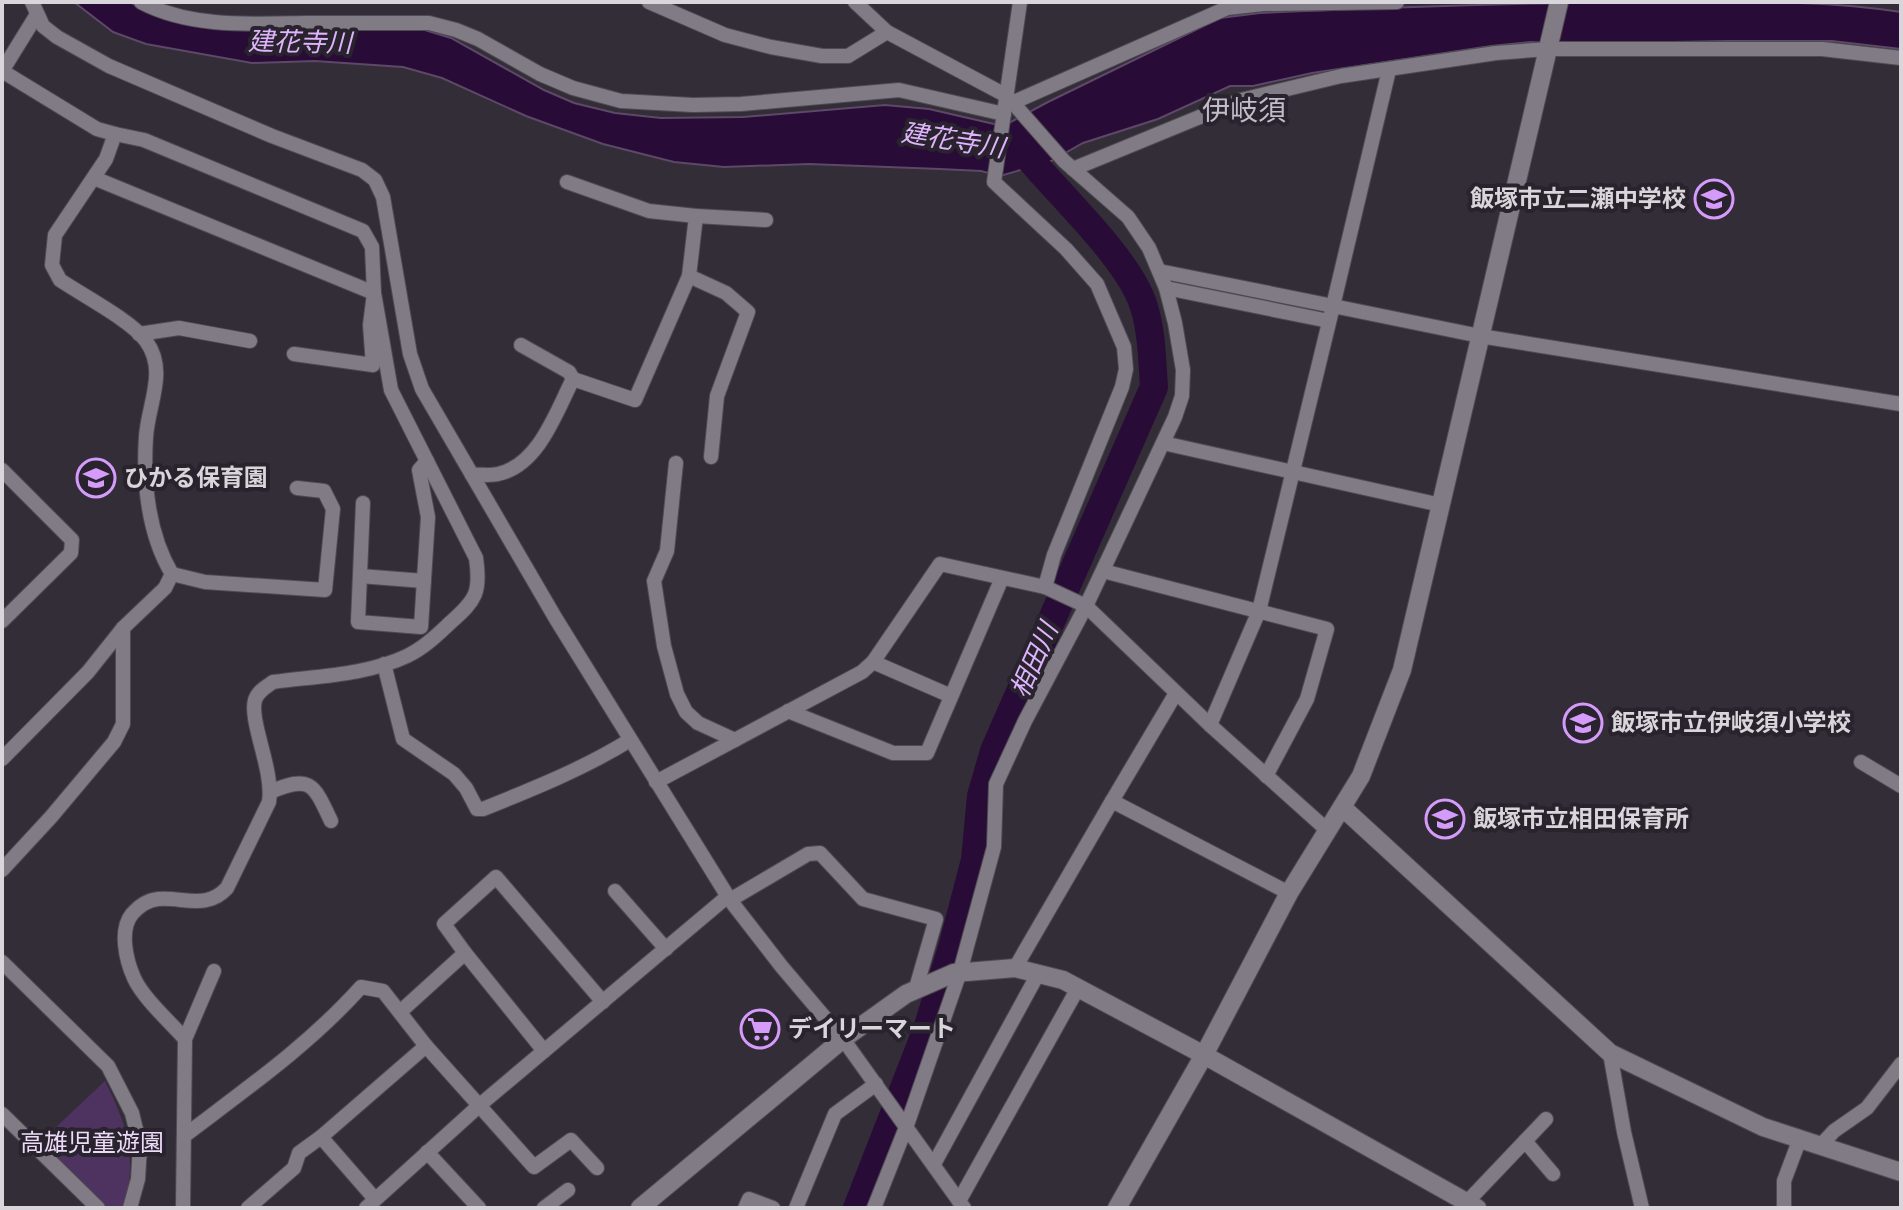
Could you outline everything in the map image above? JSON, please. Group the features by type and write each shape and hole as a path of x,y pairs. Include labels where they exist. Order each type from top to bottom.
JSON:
{"street":[{"path":"141,2 161,11 238,23 429,23 478,39 562,84 621,101 741,104 899,90 1004,117"},
{"path":"649,2 725,35 822,56 848,56 887,32"},
{"path":"855,2 887,32 1013,101 1068,165 1128,217 1149,248 1166,288 1183,370 1182,396 1163,443 1086,606 1025,721 996,784 994,847 957,972 874,1208"},
{"path":"1020,2 1013,101 1004,117 994,182 1066,249 1097,284 1124,347 1126,369 1122,387 1054,555 1045,587"},
{"path":"1013,101 1227,8 1263,4 1397,2"},
{"path":"1117,1208 1204,1055 1289,893 1361,776 1402,670 1559,2"},
{"path":"37,7 2,71 97,129 144,140 363,231 372,247 374,293 391,390 476,558 477,595 467,609 431,641 407,656 384,664 273,682 261,691 255,702 255,714 269,775 269,802 234,874 218,898 203,901 155,899 138,906 128,919 124,933 134,978 185,1039"},
{"path":"37,7 43,26 109,66 272,136 362,170 375,180 383,197 410,354 422,389 630,740 729,898 843,1039 962,1204 1078,988"},
{"path":"1068,165 1241,100 1341,76 1549,46 1822,49 1901,58"},
{"path":"1210,725 1259,611 1389,70"},
{"path":"115,134 106,159 55,235 52,265 60,280 145,339 154,356 157,380 146,432 147,501 163,560 172,574 205,582 325,590 333,509 324,491 297,488"},
{"path":"94,178 374,293"},
{"path":"567,182 649,211 766,220"},
{"path":"521,345 569,372 573,379 635,400 689,276 696,216"},
{"path":"1159,271 1480,336 1901,404"},
{"path":"689,276 726,293 748,312 717,396 711,457"},
{"path":"1166,288 1329,321"},
{"path":"294,354 373,365 370,325 374,293"},
{"path":"139,334 179,328 250,341"},
{"path":"472,475 497,474 515,467 526,458 545,435 573,379"},
{"path":"1163,443 1441,505"},
{"path":"363,503 358,622 421,627 428,517 419,470 427,461"},
{"path":"676,463 667,551 654,581 664,646 677,694 686,712 698,723 735,740"},
{"path":"2,621 71,553 72,540 4,478"},
{"path":"656,782 862,672 873,662 940,564 1045,587 1086,606 1210,725 1326,829"},
{"path":"1103,571 1327,629 1307,699 1266,776"},
{"path":"2,759 88,672 123,628 165,588 172,574"},
{"path":"360,576 424,581"},
{"path":"788,711 893,753 927,753 1002,578"},
{"path":"2,870 114,742 123,724 123,628"},
{"path":"873,662 951,696"},
{"path":"384,664 403,739 454,774 477,809 593,763 630,740"},
{"path":"1015,968 1176,693"},
{"path":"1861,762 1901,786"},
{"path":"270,792 292,783 310,784 317,790 331,821"},
{"path":"1112,801 1289,893"},
{"path":"1342,807 1610,1053 1731,1112 1799,1141 1901,1172"},
{"path":"321,1137 370,1203 481,1104 729,898 808,854 820,853 863,899 936,919 921,986"},
{"path":"544,1051 444,924 496,877 603,1002"},
{"path":"615,891 666,949"},
{"path":"400,1012 465,953"},
{"path":"2,962 108,1066 132,1113 140,1146 138,1179 130,1208"},
{"path":"640,1208 843,1039 921,986 957,972 1015,968 1063,980 1472,1205 1546,1119"},
{"path":"183,1208 185,1039 214,971"},
{"path":"934,1164 1038,974"},
{"path":"184,1136 329,1022 361,987 383,991 426,1046 481,1104 534,1167 571,1140 597,1168"},
{"path":"248,1208 294,1168 299,1153 426,1046"},
{"path":"1610,1053 1642,1208"},
{"path":"1820,1146 1834,1131 1867,1108 1901,1064"},
{"path":"796,1208 835,1114 876,1084"},
{"path":"2,1114 98,1208"},
{"path":"1525,1141 1553,1174"},
{"path":"1784,1208 1784,1181 1799,1141"},
{"path":"427,1152 479,1208"},
{"path":"544,1208 568,1190"},
{"path":"745,1208 749,1199 773,1208"}],"green space":[{"name":"高雄児童遊園","path":"105,1081 120,1114 128,1143 130,1172 125,1208 107,1208 39,1143"}],"water":[{"name":"建花寺川","path":"74,2 130,2 173,19 265,31 415,27 451,38 544,90 574,103 615,113 661,118 743,117 885,105 929,109 994,124 1007,124 1220,18 1260,13 1567,3 1814,4 1901,12 1901,49 1832,41 1531,42 1491,46 1312,73 1253,86 1230,86 1158,119 1083,143 1051,161 1000,176 981,171 940,169 809,164 724,167 674,162 603,144 526,116 442,78 403,67 315,61 252,63 146,44 113,32"}],"waterway":[{"name":"相田川","path":"857,1208 927,1029 952,948 975,860 981,796 994,751 1154,387 1149,327 1136,288 1091,226 1023,151"}],"place":[{"name":"飯塚市立二瀬中学校","path":"1714,199"},
{"name":"ひかる保育園","path":"96,478"},
{"name":"飯塚市立伊岐須小学校","path":"1583,723"},
{"name":"飯塚市立相田保育所","path":"1445,819"},
{"name":"デイリーマート","path":"760,1029"}],"district":[{"name":"伊岐須","path":"1244,110"}]}
